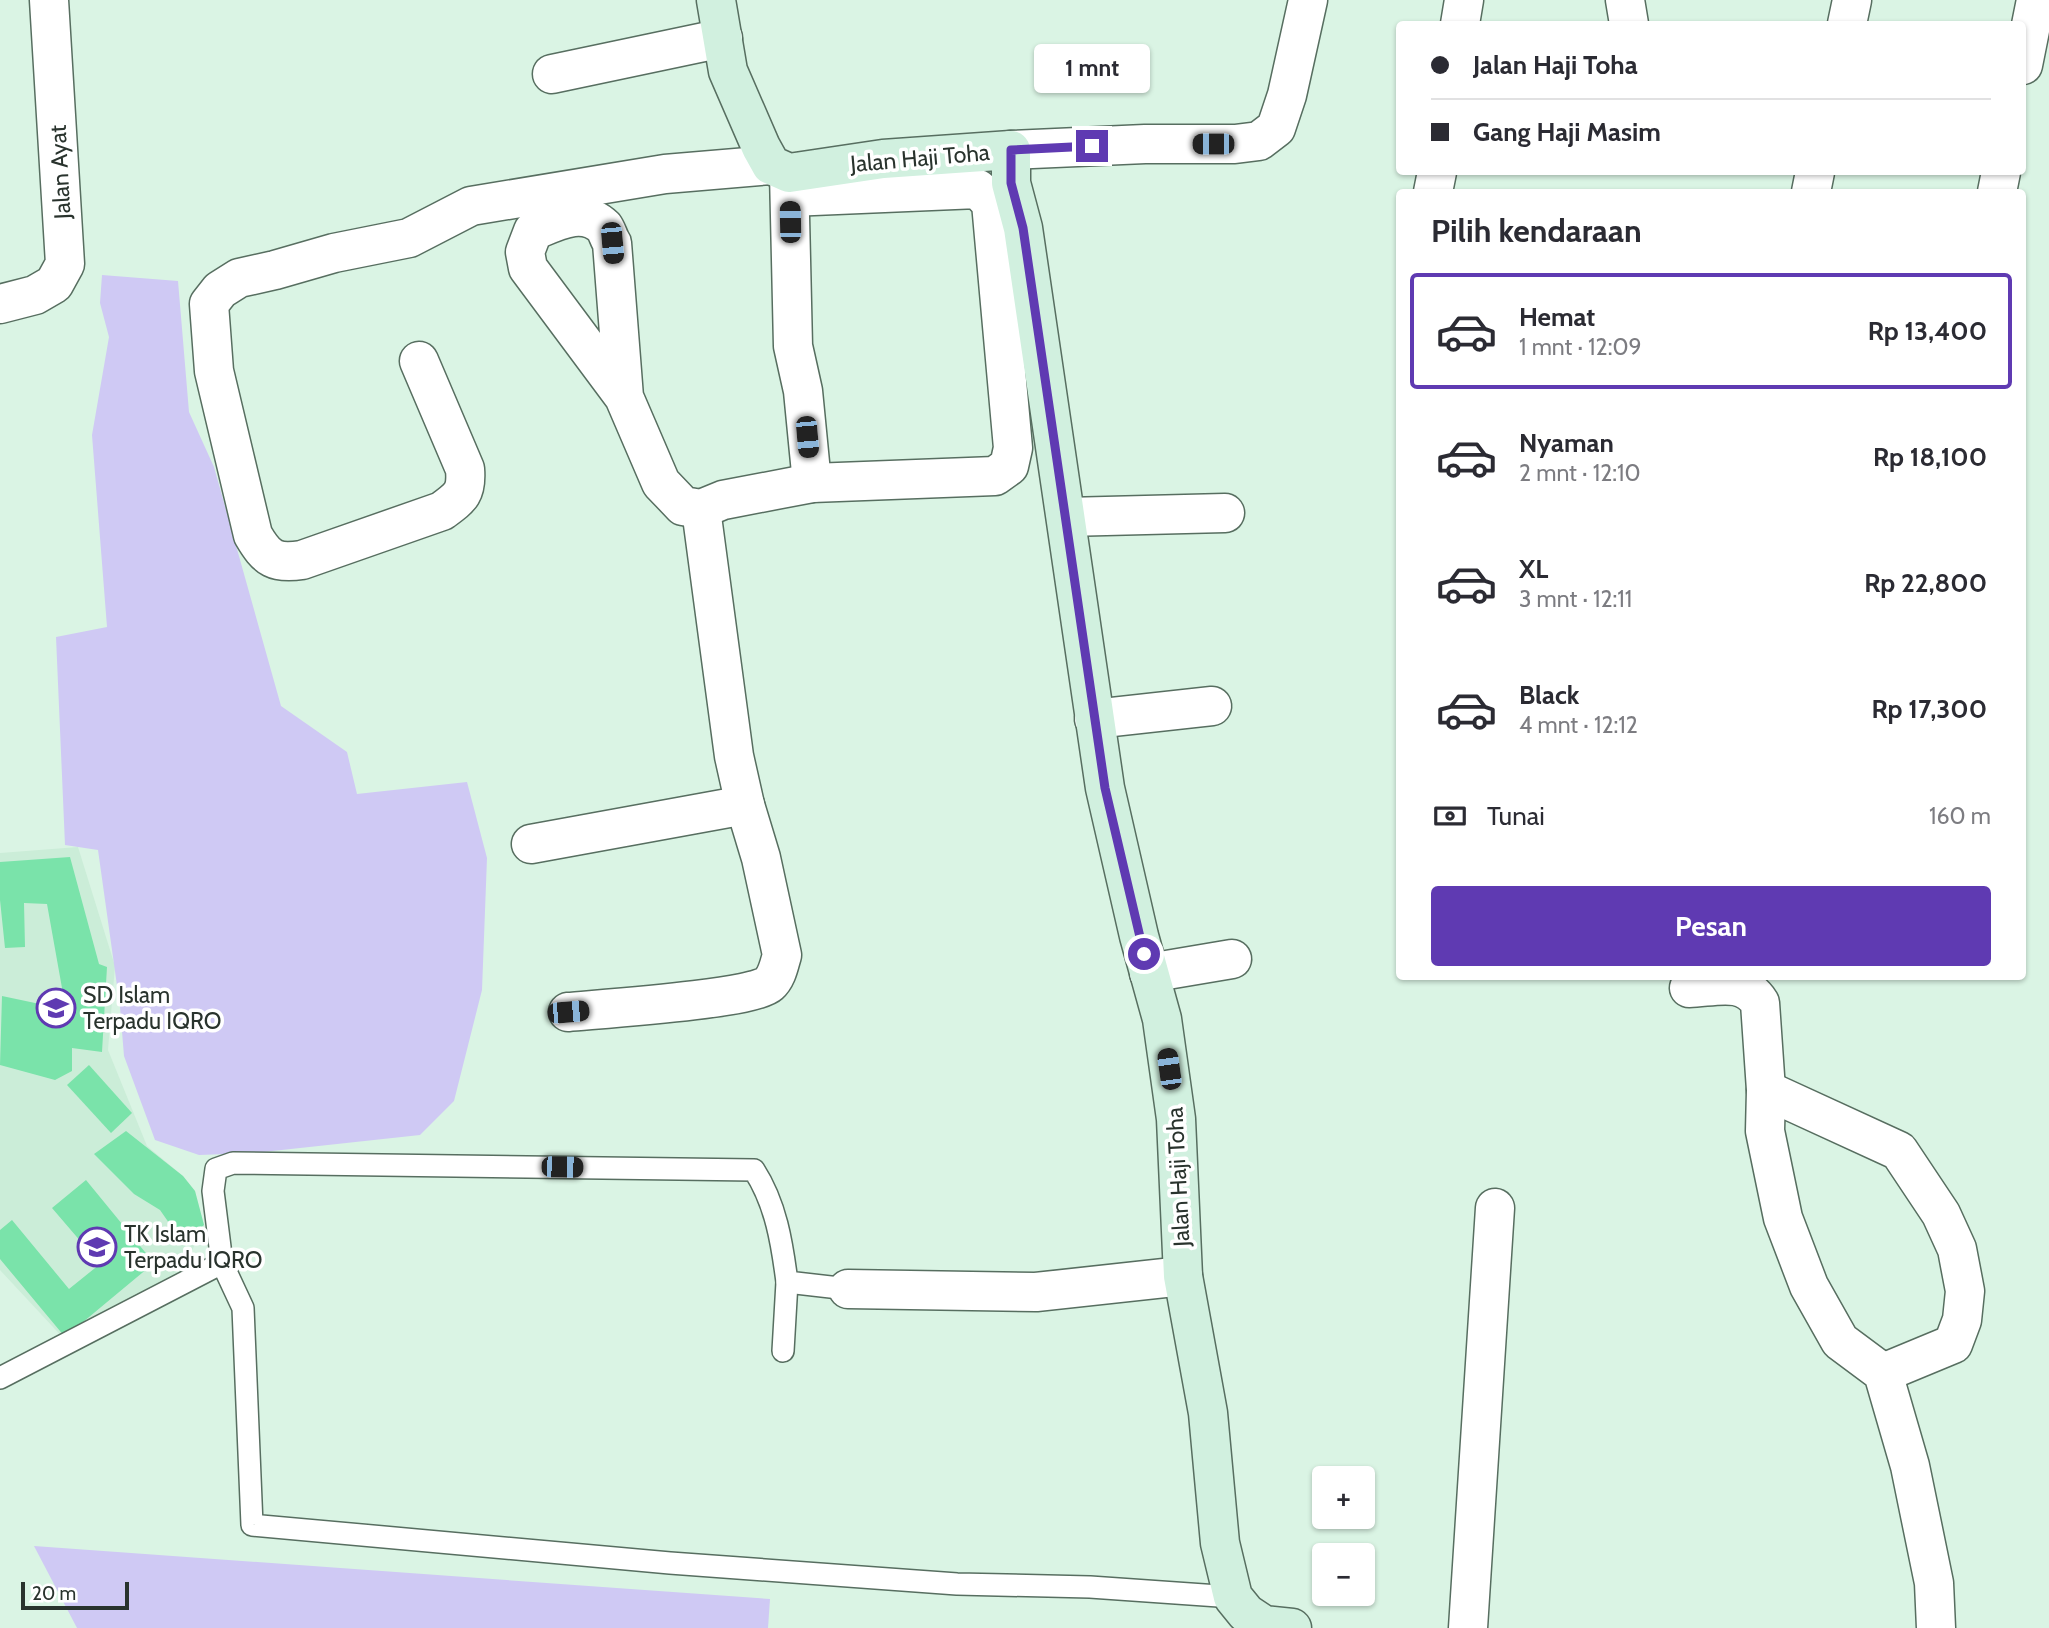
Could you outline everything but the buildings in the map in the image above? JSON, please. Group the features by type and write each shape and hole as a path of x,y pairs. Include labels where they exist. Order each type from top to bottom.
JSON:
{"street":[{"name":"Jalan Ayat","path":"0,304 35,295 54,284 65,264 48,0"},
{"path":"716,0 728,71 761,147 783,178 793,346 803,391 812,483"},
{"path":"1011,150 1145,144 1235,144 1259,141 1276,128 1287,94 1308,0"},
{"path":"1461,21 1464,0"},
{"path":"1625,0 1628,21"},
{"path":"1848,21 1853,0"},
{"path":"2026,50 2036,0"},
{"path":"552,74 723,38"},
{"name":"Jalan Haji Toha","path":"783,178 883,159 1011,150 1011,183 1023,228 1105,788 1162,1019 1176,1119 1183,1276 1208,1413 1220,1544 1232,1612"},
{"path":"419,361 465,469 466,484 460,497 442,511 302,559 287,562 275,560 263,553 253,535 215,371 209,304 220,290 239,278 334,253 409,238 471,206 665,174 978,188 991,203 1013,448 1009,466 995,475 812,483 723,500 701,509 683,506 661,483 624,397"},
{"path":"568,1012 678,1002 752,991 768,985 778,970 782,955 734,756 701,509"},
{"path":"1066,517 1225,513"},
{"path":"1094,719 1212,706"},
{"path":"531,844 745,805"},
{"path":"1149,973 1232,959"},
{"path":"1689,988 1740,985 1753,992 1760,1003 1766,1090 1765,1131 1783,1218 1809,1286 1840,1341 1883,1373 1910,1466 1924,1531 1934,1583 1936,1628"},
{"path":"1766,1090 1899,1151 1941,1214 1957,1250 1965,1291 1962,1320 1953,1344 1883,1373"},
{"path":"1468,1628 1495,1208"},
{"path":"848,1289 1036,1292 1183,1276"},
{"path":"1232,1612 1246,1613 1264,1625 1292,1628"}],"lane":[{"path":"783,1352 788,1282 780,1233 766,1189 754,1170 233,1163 216,1169 213,1191 222,1263 243,1308 252,1525 670,1563 957,1584 1090,1587 1232,1612"},
{"path":"0,1378 222,1263"},
{"path":"788,1282 848,1289"}],"shaded area":[{"path":"102,275 178,281 189,412 214,467 281,706 347,752 357,794 467,782 487,858 482,990 454,1101 420,1135 254,1153 199,1155 155,1140 124,1056 120,1007 98,850 65,845 56,637 107,627 92,435 109,337 100,303"},
{"path":"78,847 115,966 108,1050 147,1146 183,1176 195,1191 204,1225 181,1274 67,1342 0,1270 0,853"},
{"path":"34,1546 770,1599 768,1628 77,1628"}],"place":[{"name":"SD Islam Terpadu IQRO","path":"56,1008"},
{"name":"TK Islam Terpadu IQRO","path":"97,1247"}],"route":[{"path":"1092,146 1011,150 1011,183 1023,228 1105,788 1144,954"}]}
